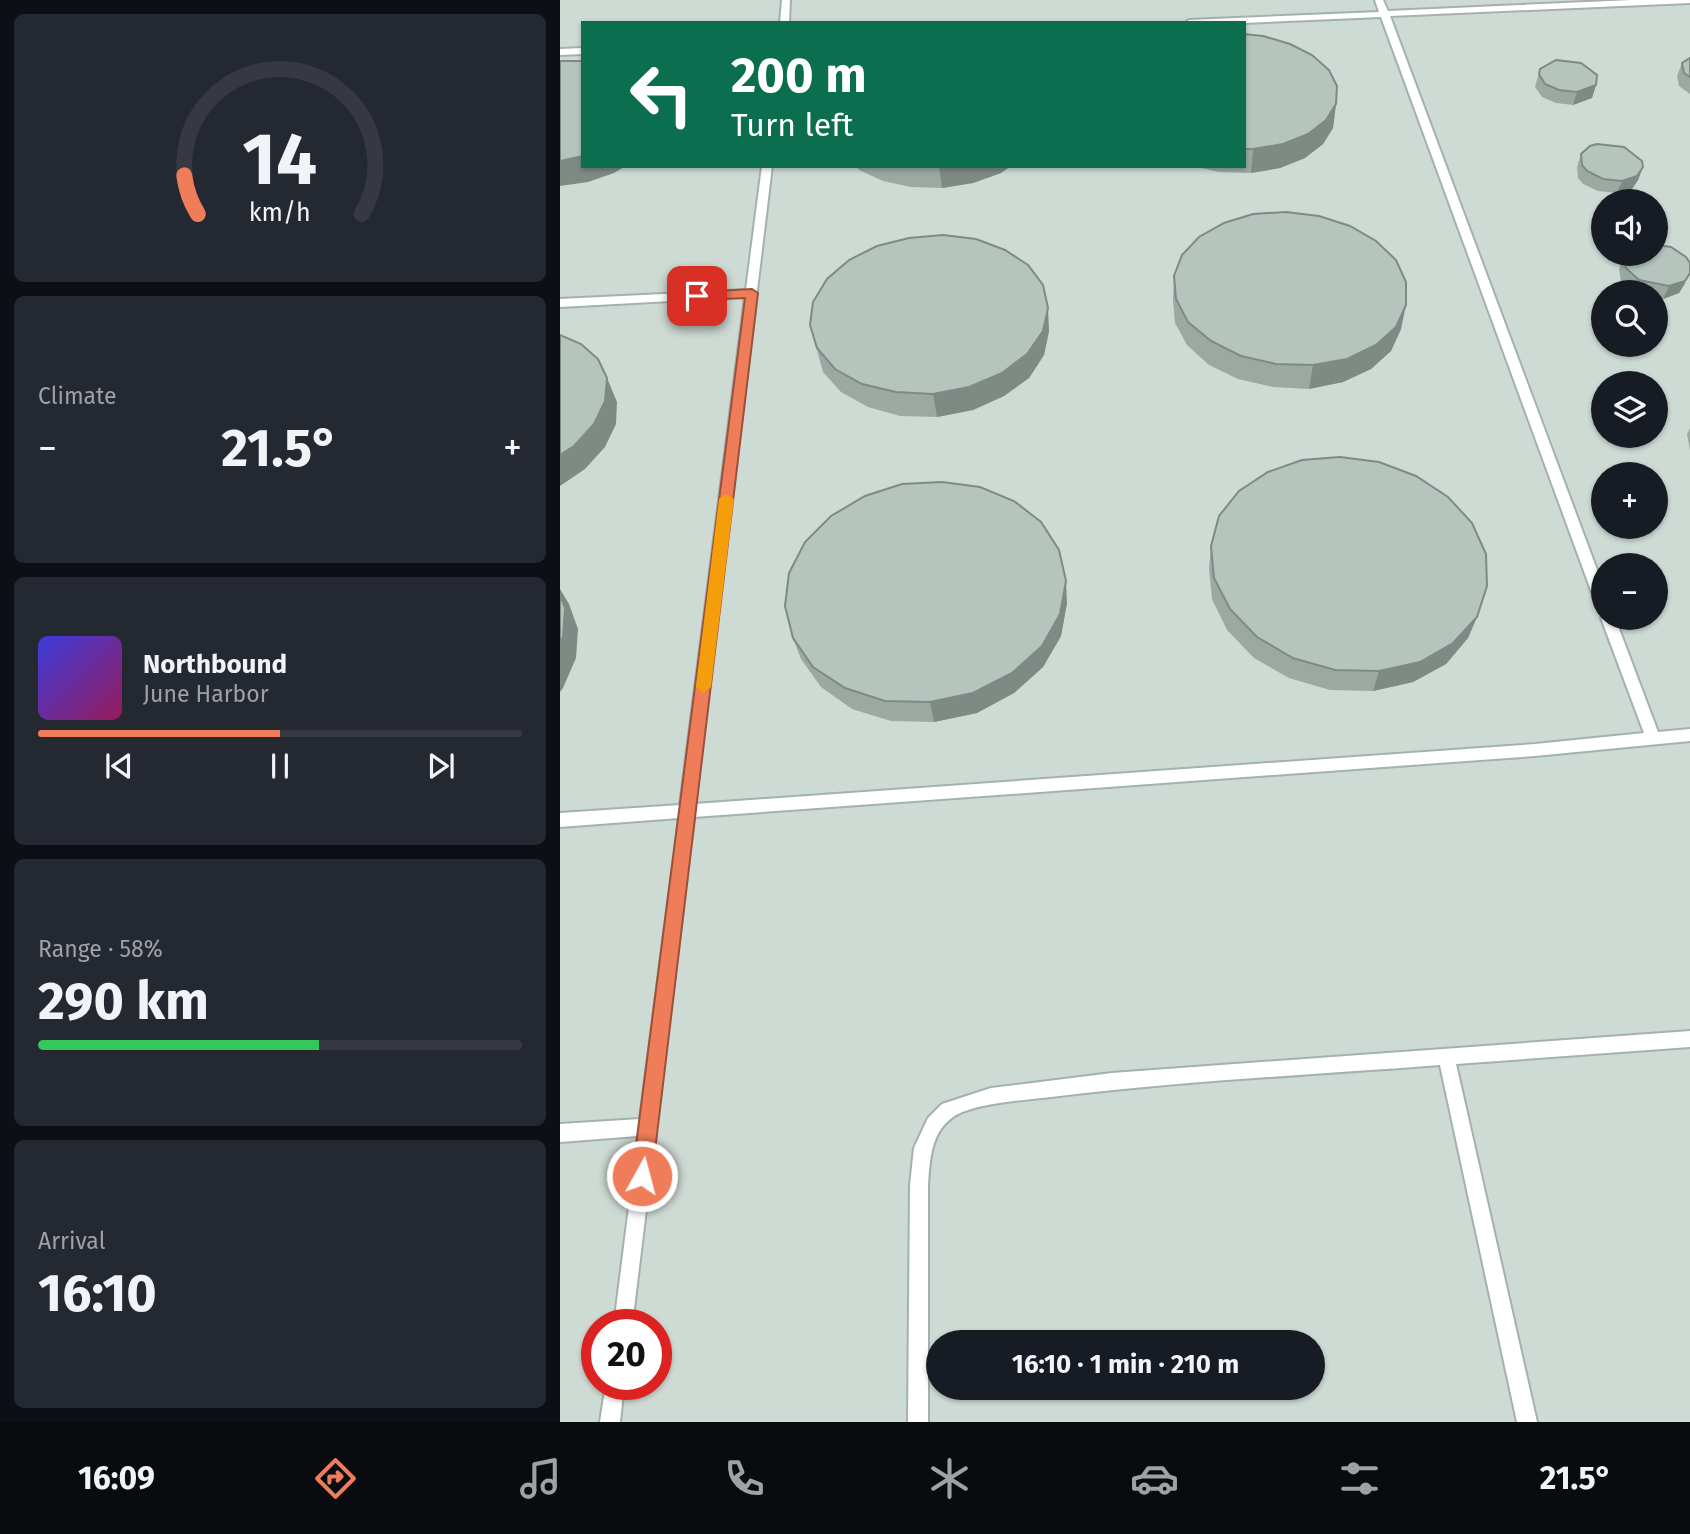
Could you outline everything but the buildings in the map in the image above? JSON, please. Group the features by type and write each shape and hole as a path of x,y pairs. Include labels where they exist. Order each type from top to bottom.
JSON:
{"lane":[{"path":"784,21 786,0"},
{"path":"1379,0 1591,572"},
{"path":"1228,21 1690,1"},
{"path":"560,52 581,51"},
{"path":"625,1309 767,168"},
{"path":"560,303 752,293"},
{"path":"1612,630 1653,738"},
{"path":"560,820 1535,750 1690,735"},
{"path":"918,1422 919,1185 923,1148 934,1124 948,1110 991,1096 1112,1081 1690,1039"},
{"path":"1446,1057 1527,1422"},
{"path":"560,1133 648,1126"},
{"path":"610,1422 613,1400"}],"shaded area":[{"path":"560,0 1690,0 1690,1422 560,1422"}],"slow traffic":[{"path":"703,687 726,499"}],"route":[{"path":"642,1176 752,293 697,296"}]}
